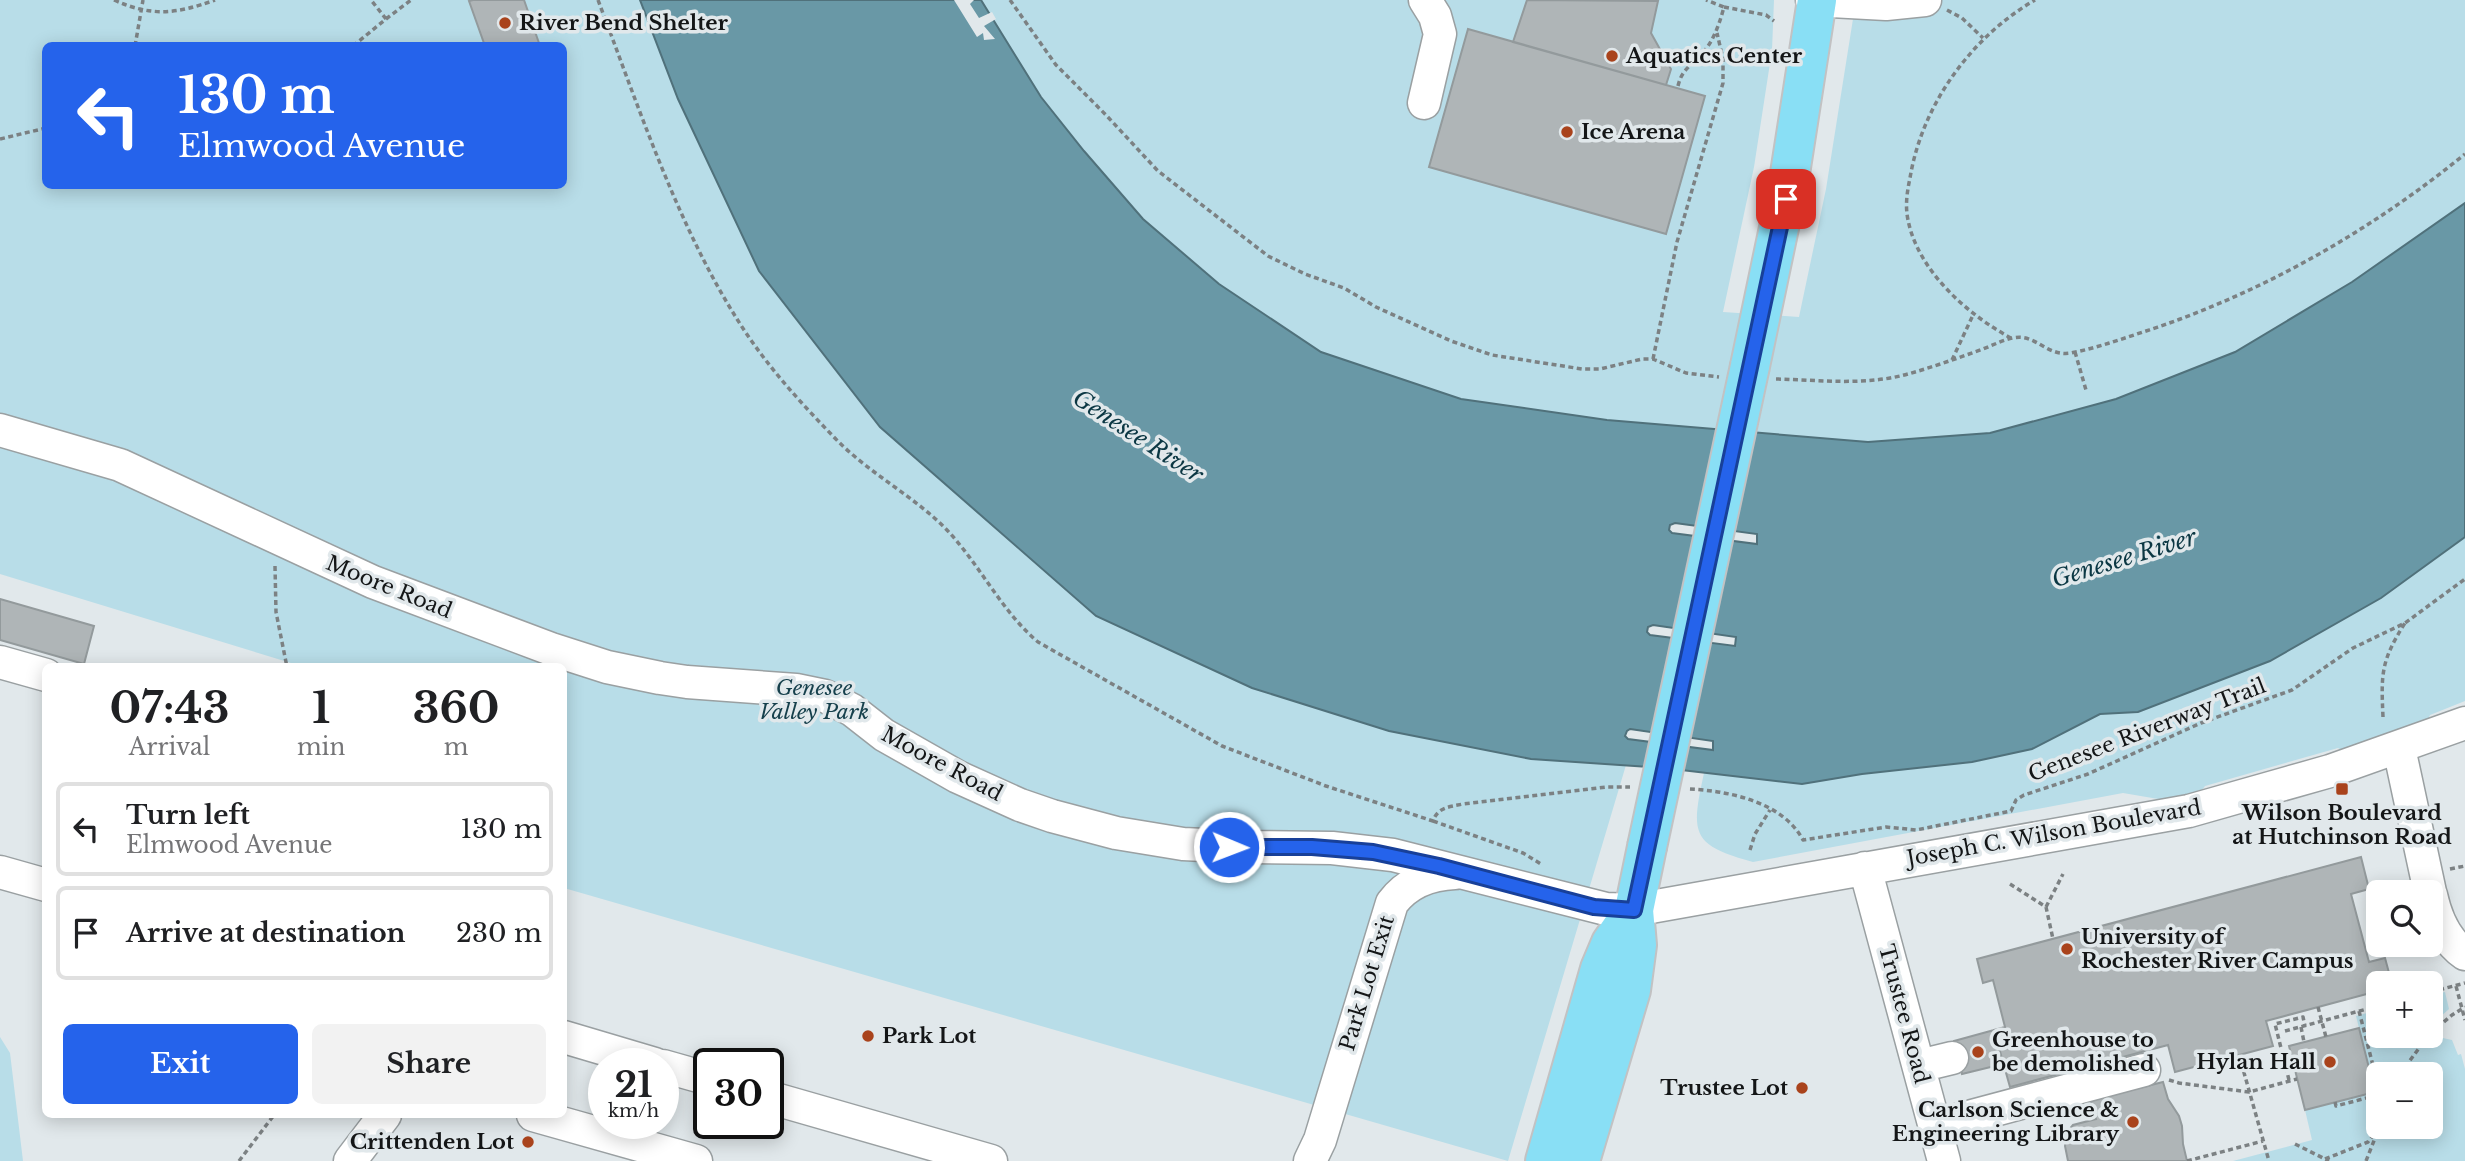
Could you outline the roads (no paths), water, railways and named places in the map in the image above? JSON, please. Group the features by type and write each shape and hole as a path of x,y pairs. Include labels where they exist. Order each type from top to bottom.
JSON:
{"main road":[{"path":"1580,1161 1632,990 1637,945 1634,910 1789,180 1815,0"},
{"path":"1545,1161 1600,970 1615,936 1634,910"}],"street":[{"path":"1423,103 1440,34 1435,16 1425,0"},
{"path":"1815,0 1886,4 1925,0"},
{"name":"Moore Road","path":"0,430 120,465 283,541 426,603 551,649 607,667 687,682 796,690 825,696 845,706 884,735 958,777 1020,804 1084,825 1182,844 1312,847 1373,852 1463,872 1594,907 1634,910"},
{"path":"0,662 42,673"},
{"name":"Joseph C. Wilson Boulevard","path":"1634,910 2189,811 2278,787 2399,748 2465,723"},
{"path":"2399,748 2427,880"},
{"name":"Trustee Road","path":"1865,868 1944,1161"},
{"path":"0,872 42,884"},
{"name":"Park Lot Exit","path":"1315,1151 1392,903 1409,886 1433,875 1463,872"},
{"path":"2443,929 2457,949 2465,954"},
{"path":"567,1038 601,1048"},
{"path":"1919,1066 1952,1058"},
{"path":"1935,1126 2144,1070"},
{"path":"784,1102 953,1156 991,1161"},
{"path":"349,1161 383,1118"},
{"path":"544,1118 696,1161"}],"water":[{"name":"Genesee River","path":"640,0 981,0 1041,97 1143,219 1219,284 1321,352 1461,399 1607,420 1868,442 1990,433 2116,399 2235,352 2352,282 2465,203 2465,537 2381,598 2270,661 2138,712 2100,714 2032,749 1972,762 1862,774 1802,784 1664,768 1531,759 1389,731 1252,688 1096,616 880,427 759,271 678,99","holes":["1675,523 1757,534 1757,544 1672,533 1669,530 1670,525","1653,625 1736,637 1735,646 1650,635 1647,632 1648,627","1630,729 1713,741 1713,750 1628,739 1625,736"]}],"place":[{"name":"River Bend Shelter","path":"505,23"},
{"name":"Aquatics Center","path":"1612,56"},
{"name":"Ice Arena","path":"1567,132"},
{"name":"Wilson Boulevard at Hutchinson Road","path":"2342,789"},
{"name":"University of Rochester River Campus","path":"2067,949"},
{"name":"Park Lot","path":"868,1036"},
{"name":"Greenhouse to be demolished","path":"1978,1052"},
{"name":"Hylan Hall","path":"2330,1062"},
{"name":"Trustee Lot","path":"1802,1088"},
{"name":"Carlson Science & Engineering Library","path":"2133,1122"},
{"name":"Crittenden Lot","path":"528,1142"}],"park label":[{"name":"Genesee Valley Park","path":"814,700"}]}
